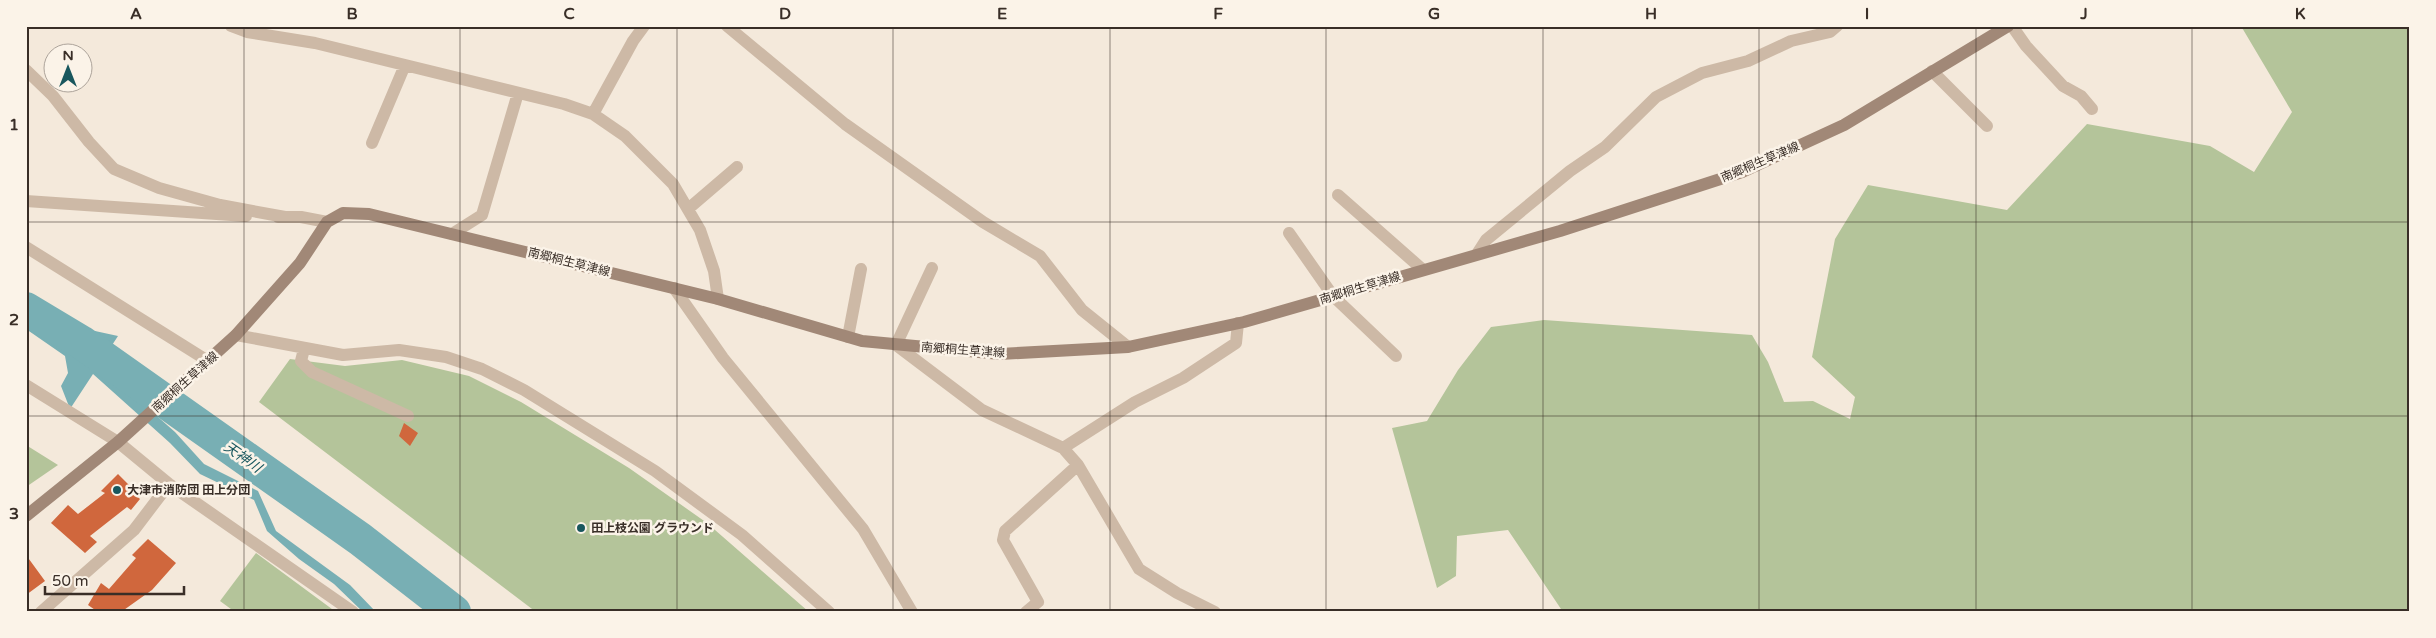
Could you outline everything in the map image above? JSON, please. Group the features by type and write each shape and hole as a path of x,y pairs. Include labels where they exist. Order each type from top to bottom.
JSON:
{"main road":[{"name":"南郷桐生草津線","path":"26,516 118,442 236,335 300,263 327,222 343,213 369,214 674,288 862,341 1000,354 1128,347 1238,324 1422,269 1560,231 1742,172 1844,125 2008,26"}],"street":[{"path":"231,26 247,32 315,43 518,93 593,114 632,143 674,184 702,238 714,271 718,299"},
{"path":"593,114 633,40 644,26"},
{"path":"727,26 845,124 983,222 1040,256 1082,310 1128,347"},
{"path":"1477,254 1486,240 1570,171 1605,147 1656,97 1702,73 1748,61 1791,42 1830,32 1837,26"},
{"path":"2012,26 2026,46 2064,86 2081,96 2092,109"},
{"path":"372,143 405,65"},
{"path":"26,70 53,96 89,142 114,169 167,191 220,205 285,217 327,222"},
{"path":"1932,71 1987,126"},
{"path":"452,234 482,215 518,93"},
{"path":"688,209 737,167"},
{"path":"1338,195 1422,269"},
{"path":"26,200 167,212 285,217"},
{"path":"1289,233 1333,296 1396,356"},
{"path":"26,247 205,364"},
{"path":"932,268 896,345 982,410 1063,448 1078,465 1139,569 1176,593 1215,612"},
{"path":"848,337 861,269"},
{"path":"674,288 723,358 864,529 912,612"},
{"path":"1063,448 1135,402 1183,378 1236,343 1238,324"},
{"path":"236,335 343,355 399,350 446,357 482,369 524,390 655,471 742,535 829,612"},
{"path":"304,349 301,360 312,372 408,416"},
{"path":"26,385 118,442 169,484 353,612"},
{"path":"1026,612 1038,602 1003,540 1005,531 1078,465"},
{"path":"41,612 134,530 169,484"}],"green space":[{"path":"2241,26 2410,26 2410,612 1563,612 1508,530 1457,536 1456,576 1437,588 1392,428 1427,421 1458,370 1491,327 1544,320 1752,335 1768,362 1784,402 1813,401 1850,419 1855,397 1812,357 1835,239 1868,185 2007,210 2087,124 2210,146 2254,172 2292,112"},
{"path":"290,359 345,366 402,360 469,376 521,402 629,468 707,523 809,612 536,612 259,402"},
{"path":"26,445 58,465 26,487"},
{"path":"256,553 336,612 235,612 220,601"}],"water":[{"path":"26,319 80,349 95,331 118,336 99,365 175,432 204,464 258,491 276,531 350,585 376,612 363,612 334,584 299,559 267,531 254,500 200,474 170,443 93,374 70,409 61,386 68,373 65,356 26,329"}],"building":[{"path":"404,423 418,433 410,446 399,436"},
{"path":"118,474 140,499 131,510 127,507 90,536 97,542 85,553 51,523 68,505 78,514 105,493 101,491"},
{"path":"148,539 176,563 152,590 121,612 98,612 88,605 101,583 109,589 136,558 132,555"},
{"path":"26,555 45,581 26,595"}],"waterway":[{"name":"天神川","path":"26,309 81,342 360,539 454,612"}],"place":[{"name":"大津市消防団 田上分団","path":"117,490"},
{"name":"田上枝公園 グラウンド","path":"581,528"}]}
